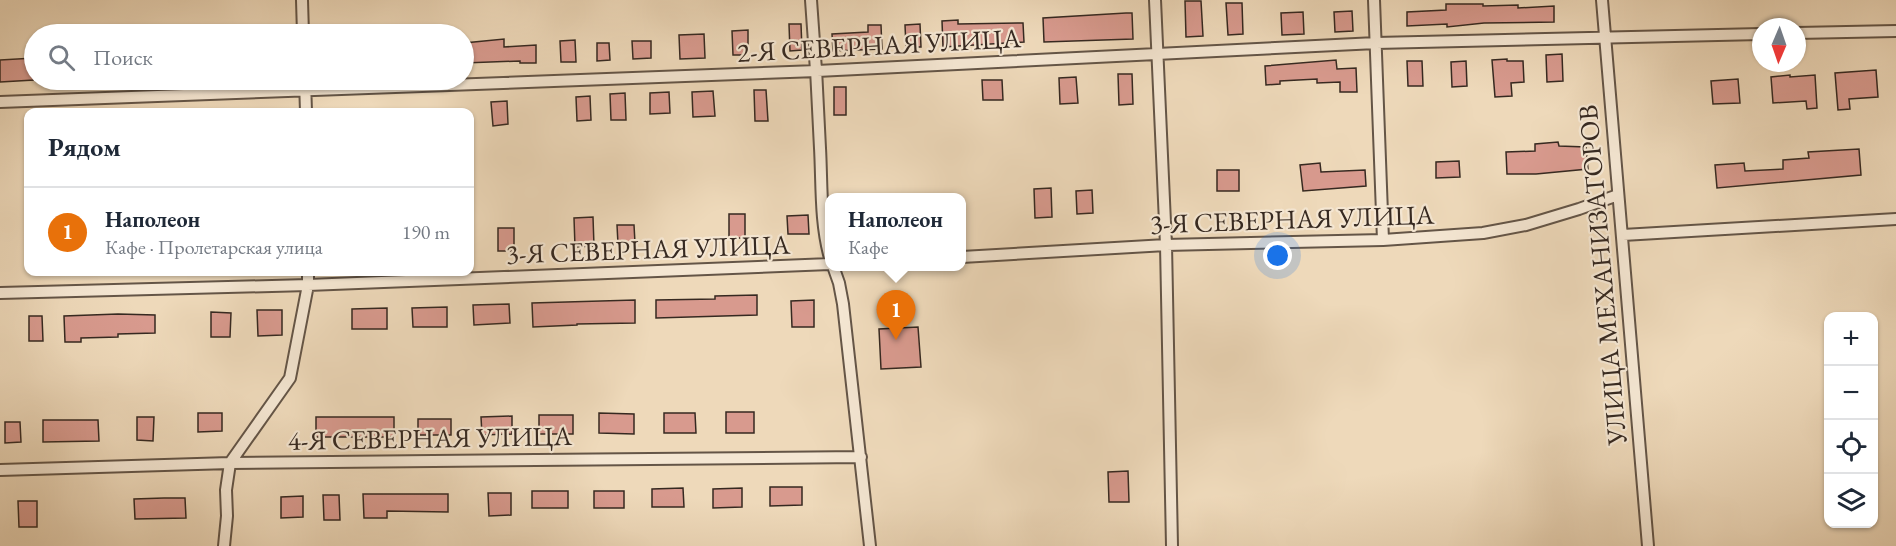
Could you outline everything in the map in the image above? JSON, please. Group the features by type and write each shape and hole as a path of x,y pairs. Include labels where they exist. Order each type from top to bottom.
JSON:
{"street":[{"path":"302,0 303,24"},
{"path":"811,0 825,229"},
{"path":"1155,0 1166,245 1172,546"},
{"path":"1374,0 1383,240"},
{"name":"УЛИЦА МЕХАНИЗАТОРОВ","path":"1602,0 1648,546"},
{"path":"1806,33 1896,31"},
{"name":"2-Я СЕВЕРНАЯ УЛИЦА","path":"474,80 817,71 1376,43 1752,34"},
{"name":"2-Я СЕВЕРНАЯ УЛИЦА","path":"0,102 215,90"},
{"path":"305,90 306,108"},
{"name":"3-Я СЕВЕРНАЯ УЛИЦА","path":"966,256 1166,245 1383,240 1483,233 1536,222 1618,195"},
{"path":"1623,235 1896,219"},
{"name":"3-Я СЕВЕРНАЯ УЛИЦА","path":"0,293 308,285 825,265"},
{"path":"834,271 839,283 843,304 870,546"},
{"path":"224,546 227,516 226,490 230,463 290,378 308,276"},
{"name":"4-Я СЕВЕРНАЯ УЛИЦА","path":"0,470 230,463 861,457"}],"building":[{"path":"1185,1 1201,1 1203,36 1186,37"},
{"path":"1226,3 1242,3 1243,34 1228,35"},
{"path":"1446,4 1518,5 1518,8 1554,6 1554,22 1484,23 1447,27 1447,24 1407,26 1407,12 1446,10"},
{"path":"1352,11 1353,31 1335,32 1334,12"},
{"path":"1303,12 1304,34 1282,35 1281,13"},
{"path":"1132,13 1133,39 1044,42 1043,18"},
{"path":"958,20 958,24 1023,23 1024,42 943,47 942,21"},
{"path":"789,24 801,24 802,50 790,51"},
{"path":"920,24 921,47 906,47 905,25"},
{"path":"868,25 881,25 882,49 833,51 832,34 868,32"},
{"path":"748,30 748,51 745,51 745,55 733,55 732,31"},
{"path":"704,34 705,58 680,59 679,35"},
{"path":"504,39 504,47 536,45 536,63 520,63 520,61 474,63 474,42"},
{"path":"575,40 576,62 561,62 560,41"},
{"path":"632,41 651,41 651,58 633,59"},
{"path":"597,43 609,43 610,60 597,61"},
{"path":"1562,54 1563,81 1547,82 1546,55"},
{"path":"24,59 24,81 0,82 0,60"},
{"path":"1507,59 1507,61 1523,61 1524,82 1511,83 1512,96 1495,97 1492,60"},
{"path":"1336,60 1337,69 1356,68 1357,92 1340,92 1340,82 1317,83 1317,79 1280,81 1280,84 1266,85 1265,66"},
{"path":"1407,61 1422,61 1423,86 1408,86"},
{"path":"1466,61 1467,86 1452,87 1451,62"},
{"path":"1876,70 1878,97 1849,99 1850,109 1838,110 1835,73"},
{"path":"1118,74 1132,74 1133,104 1119,105"},
{"path":"1790,75 1790,77 1815,75 1817,108 1807,109 1806,101 1773,103 1771,77"},
{"path":"1076,77 1078,103 1060,104 1059,78"},
{"path":"1738,79 1740,103 1713,104 1711,81"},
{"path":"982,80 1002,80 1003,100 983,100"},
{"path":"834,87 846,87 846,115 834,115"},
{"path":"754,90 766,90 768,121 755,121"},
{"path":"713,91 715,116 693,117 692,92"},
{"path":"669,92 670,113 650,114 650,93"},
{"path":"625,93 626,120 611,120 610,94"},
{"path":"590,96 591,120 577,121 576,97"},
{"path":"507,101 508,124 493,126 491,102"},
{"path":"1558,142 1559,146 1586,147 1588,169 1507,174 1506,152 1535,151 1535,144"},
{"path":"1859,149 1861,175 1717,188 1715,165 1744,163 1745,171 1783,169 1783,160 1809,158 1808,152"},
{"path":"1459,161 1460,177 1436,178 1436,162"},
{"path":"1320,163 1321,172 1365,170 1366,186 1303,191 1300,165"},
{"path":"1217,170 1239,170 1239,191 1217,191"},
{"path":"1051,188 1052,217 1035,218 1034,189"},
{"path":"1092,190 1093,213 1077,214 1076,191"},
{"path":"729,214 745,214 745,238 729,238"},
{"path":"808,215 809,234 788,234 787,216"},
{"path":"593,217 594,246 575,247 574,218"},
{"path":"617,225 634,225 635,243 618,244"},
{"path":"498,228 514,228 514,251 498,251"},
{"path":"757,295 757,315 656,318 656,300 715,299 715,296"},
{"path":"635,300 635,323 533,327 532,303"},
{"path":"814,300 814,327 792,327 791,301"},
{"path":"509,304 510,323 474,325 473,305"},
{"path":"447,307 447,327 413,327 412,308"},
{"path":"387,308 387,329 352,329 352,309"},
{"path":"257,310 282,310 282,335 258,336"},
{"path":"211,312 231,313 230,337 211,337"},
{"path":"155,315 155,333 118,334 118,337 81,338 81,342 65,342 64,316"},
{"path":"29,316 42,316 43,341 29,341"},
{"path":"918,327 921,367 881,369 879,329"},
{"path":"726,412 754,412 754,433 726,433"},
{"path":"198,413 222,413 222,431 198,432"},
{"path":"599,413 634,414 634,434 599,433"},
{"path":"664,413 695,413 696,433 664,433"},
{"path":"539,415 573,415 573,434 539,434"},
{"path":"512,416 512,434 482,435 481,417"},
{"path":"137,417 154,417 153,441 137,440"},
{"path":"316,417 394,417 394,437 316,437"},
{"path":"418,419 451,419 451,435 418,435"},
{"path":"43,420 98,420 99,441 43,442"},
{"path":"5,422 20,422 21,442 5,443"},
{"path":"1128,471 1129,502 1109,502 1108,472"},
{"path":"770,487 802,487 802,505 770,506"},
{"path":"683,488 684,507 652,507 652,489"},
{"path":"742,488 742,507 713,508 713,489"},
{"path":"532,491 568,491 568,508 532,508"},
{"path":"594,491 624,491 624,508 594,508"},
{"path":"488,493 511,493 511,515 489,516"},
{"path":"363,494 448,494 448,512 387,511 387,518 364,518"},
{"path":"323,495 339,495 340,520 324,520"},
{"path":"303,496 303,517 281,518 281,497"},
{"path":"185,498 186,518 135,519 134,499"},
{"path":"18,501 37,501 37,527 19,527"}],"place":[{"name":"Наполеон","path":"896,340"}]}
